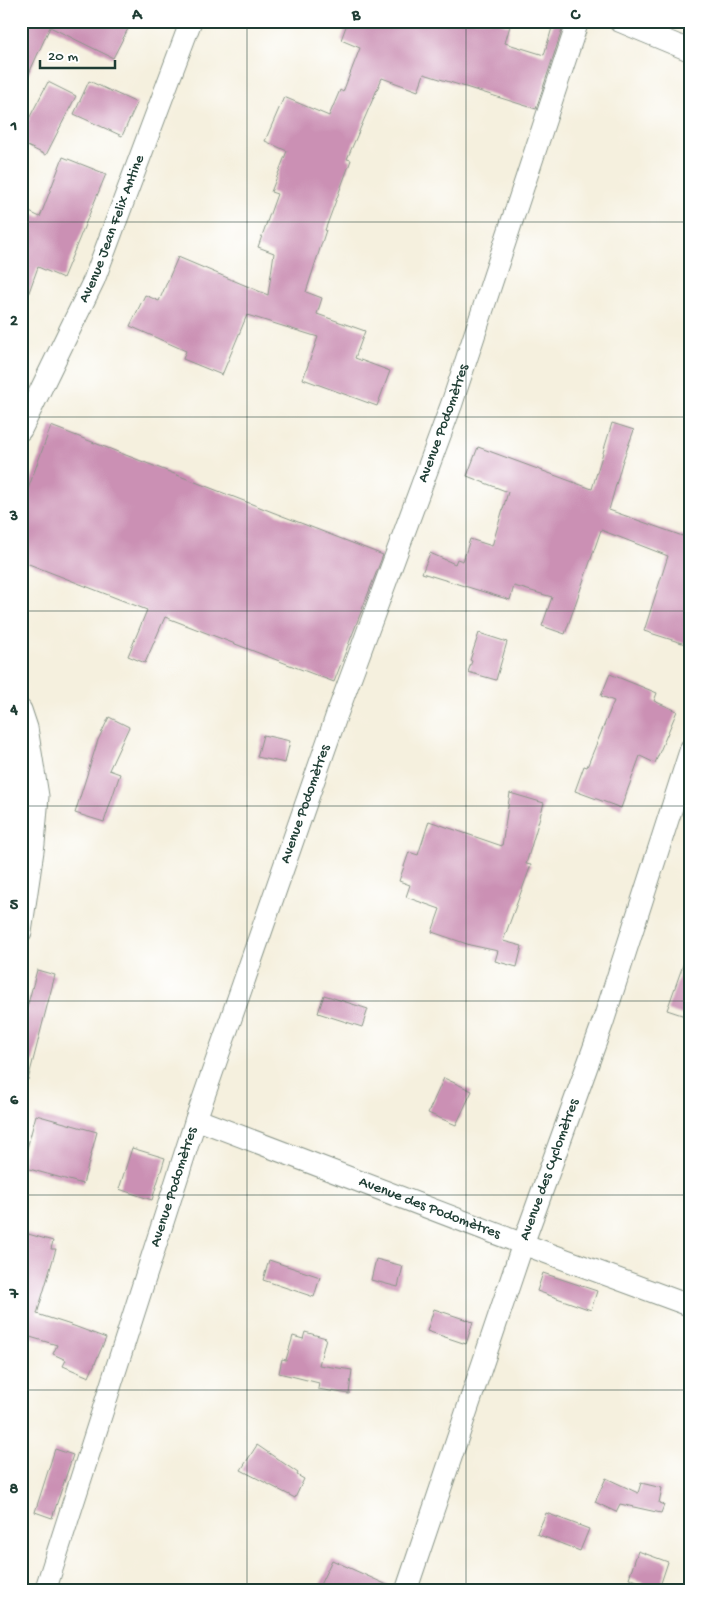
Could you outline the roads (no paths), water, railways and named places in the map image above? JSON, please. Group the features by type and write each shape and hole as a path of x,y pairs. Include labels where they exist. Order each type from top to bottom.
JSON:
{"street":[{"name":"Avenue Jean Felix Antine","path":"21,430 94,280 191,21"},
{"name":"Avenue Podomètres","path":"45,1591 196,1119 336,717 452,403 578,21"},
{"path":"619,21 691,51"},
{"path":"21,710 27,728 38,796 34,844 21,932"},
{"name":"Avenue des Cyclomètres","path":"406,1591 523,1244 603,1022 691,748"},
{"name":"Avenue des Podomètres","path":"196,1119 691,1306"}]}
